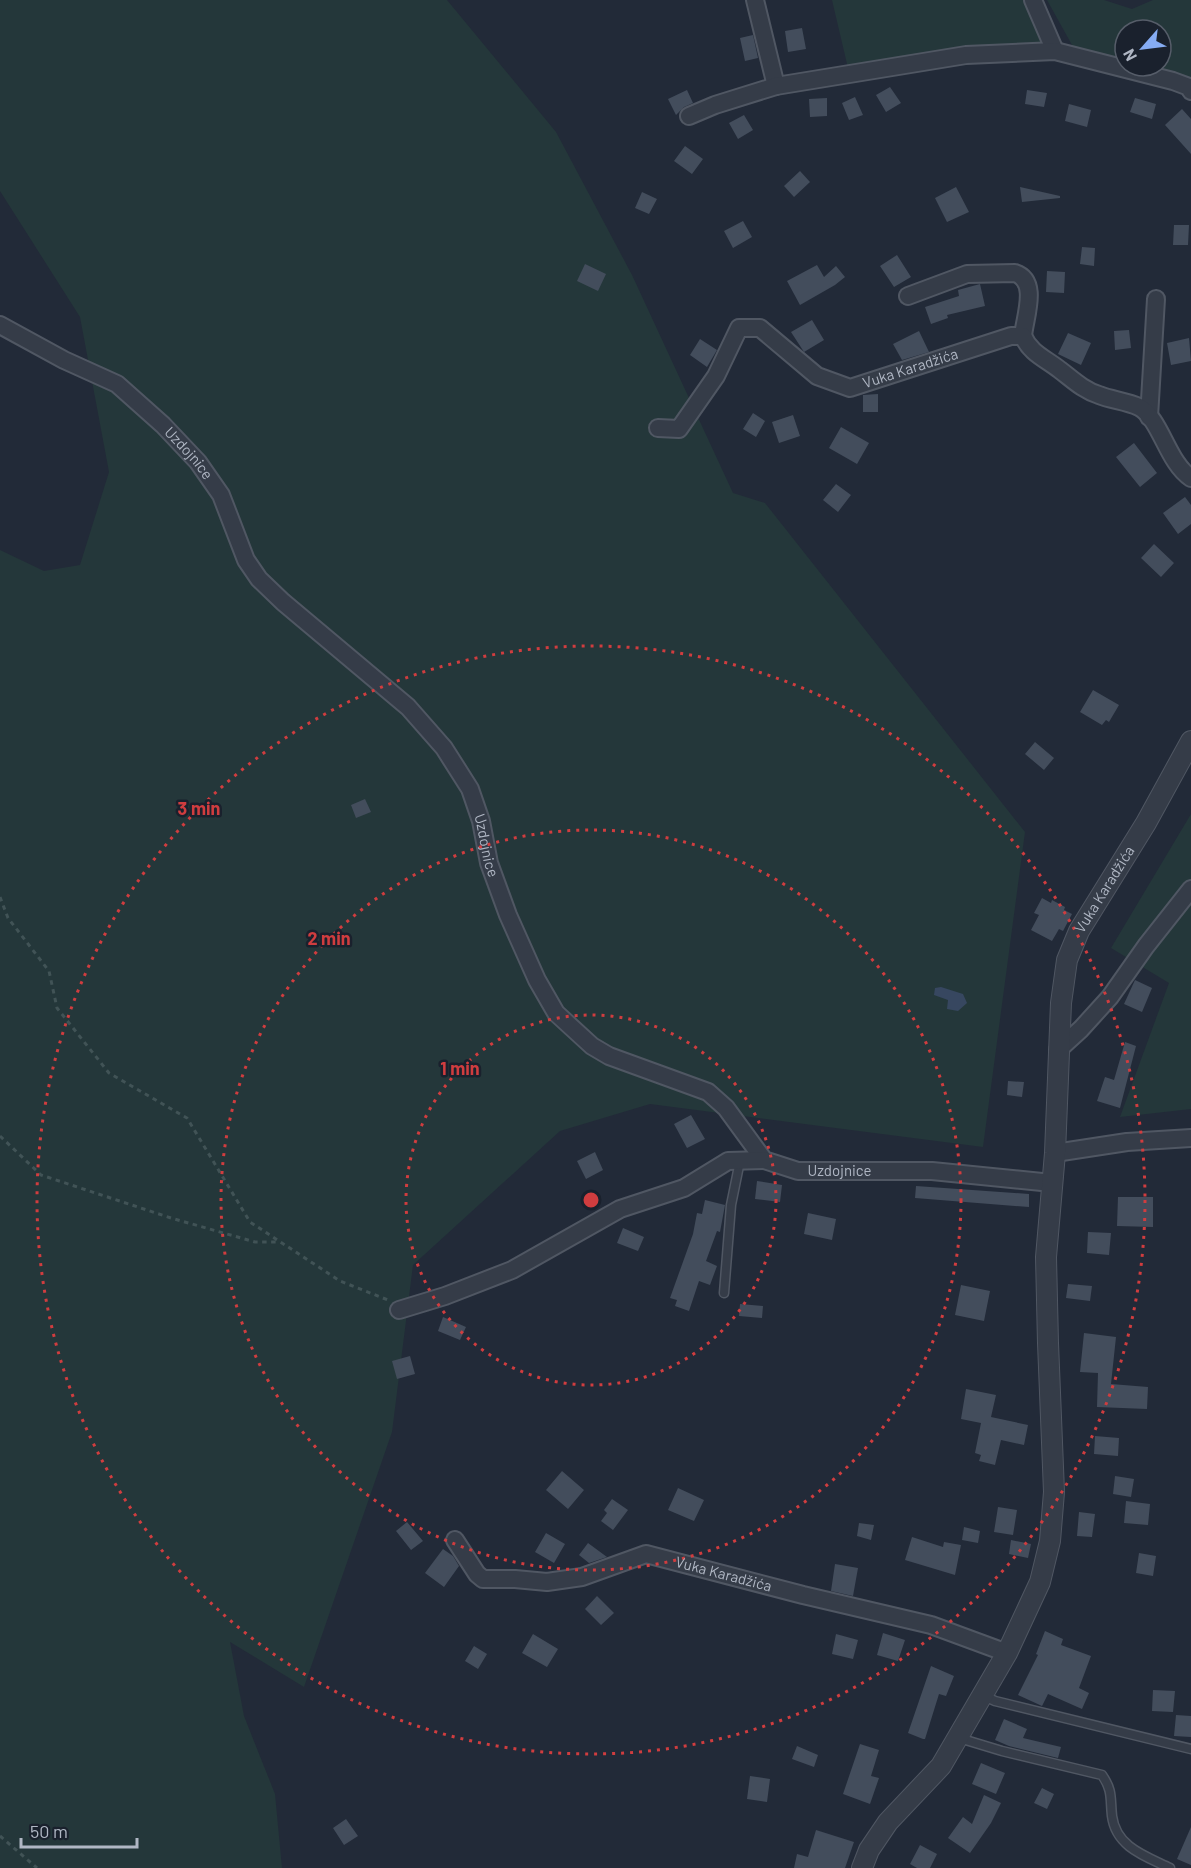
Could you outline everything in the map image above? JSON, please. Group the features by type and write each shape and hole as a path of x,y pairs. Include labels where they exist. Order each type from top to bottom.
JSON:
{"street":[{"path":"755,0 776,86"},
{"path":"1033,0 1055,51"},
{"path":"689,116 715,105 776,86 966,55 1055,51 1173,81 1189,87 1191,91"},
{"path":"908,296 967,274 1015,273 1022,275 1027,281 1029,297 1023,336 1028,346 1072,381 1097,395 1140,408 1149,417 1174,461 1191,478"},
{"path":"1149,417 1156,299"},
{"name":"Uzdojnice","path":"0,325 64,360 117,384 163,425 198,462 221,495 246,560 259,579 282,602 408,707 444,748 470,789 481,821 489,863 508,915 537,980 556,1013 592,1046 609,1056 708,1092 726,1108 764,1160 798,1171 932,1171 1053,1183"},
{"name":"Vuka Karadžića","path":"658,428 679,429 716,376 740,328 759,327 817,376 850,388 1011,336 1023,336"},
{"name":"Vuka Karadžića","path":"862,1868 869,1850 888,1822 941,1766 1007,1653 1040,1582 1050,1541 1054,1492 1046,1257 1055,1153 1060,1003 1067,960 1079,931 1146,823 1191,741"},
{"path":"1058,1050 1110,998 1146,946 1191,889"},
{"path":"1055,1153 1127,1143 1191,1138"},
{"path":"403,1309 445,1296 512,1270 620,1209 684,1188 728,1161 764,1160"},
{"name":"Vuka Karadžića","path":"455,1540 477,1574 483,1579 547,1582 582,1577 646,1554 803,1595 931,1625 1007,1653"}],"lane":[{"path":"724,1293 731,1205 740,1161"},
{"path":"982,1695 995,1701 1191,1749"},
{"path":"958,1738 1102,1775 1109,1785 1112,1816 1117,1833 1124,1844 1170,1868"}],"path":[{"path":"0,897 8,918 49,971 57,1008 109,1073 187,1119 250,1222 340,1281 403,1309"},
{"path":"0,1136 41,1175 171,1218 255,1242 279,1242"},
{"path":"0,1836 37,1868"}],"shaded area":[{"path":"0,0 447,0 556,132 632,275 733,493 765,503 1025,832 983,1147 650,1104 560,1131 413,1265 392,1432 304,1687 230,1642 244,1716 275,1794 282,1868 0,1868 0,550 44,571 80,565 109,472 80,317 0,191"},
{"path":"832,0 1025,0 1046,44 848,68"},
{"path":"1047,0 1104,0 1132,9 1153,0 1191,0 1191,83 1172,78 1173,18 1113,18 1113,63 1077,54"},
{"path":"1191,814 1191,1109 1120,1117 1169,983 1111,948"}],"water":[{"path":"941,987 963,994 967,1003 958,1011 947,1009 948,1000 934,995 935,988"}],"building":[{"path":"802,28 806,49 788,52 785,31"},
{"path":"753,35 758,58 745,61 740,38"},
{"path":"890,87 901,103 886,112 876,95"},
{"path":"687,90 693,103 684,107 676,115 668,99"},
{"path":"1027,90 1047,93 1044,107 1025,104"},
{"path":"855,97 863,115 849,120 842,103"},
{"path":"827,98 827,116 810,117 809,99"},
{"path":"1135,98 1156,104 1152,119 1130,112"},
{"path":"1069,104 1091,110 1087,127 1065,121"},
{"path":"1182,109 1191,119 1191,154 1165,125"},
{"path":"744,115 753,130 738,139 729,123"},
{"path":"685,146 703,159 692,174 674,161"},
{"path":"800,171 810,182 794,197 784,186"},
{"path":"956,187 969,212 947,222 935,198"},
{"path":"1020,187 1060,196 1060,198 1022,202"},
{"path":"642,192 657,199 649,214 635,208"},
{"path":"743,221 752,237 733,248 724,231"},
{"path":"1174,225 1189,225 1188,245 1173,245"},
{"path":"1082,247 1095,248 1094,266 1080,264"},
{"path":"897,255 911,277 894,287 880,266"},
{"path":"585,264 606,274 598,291 577,281"},
{"path":"817,265 824,277 836,266 845,277 800,305 787,281"},
{"path":"1047,271 1065,272 1064,293 1046,292"},
{"path":"980,284 985,306 947,315 948,318 931,324 925,307 959,296 958,290"},
{"path":"812,320 824,340 804,352 791,332"},
{"path":"1129,330 1131,348 1115,350 1114,331"},
{"path":"919,331 929,352 902,360 893,344"},
{"path":"1068,333 1091,343 1081,365 1058,354"},
{"path":"1189,338 1191,361 1171,365 1167,343"},
{"path":"700,339 717,350 707,367 690,355"},
{"path":"878,394 878,412 863,412 863,395"},
{"path":"753,413 765,421 756,437 743,429"},
{"path":"793,415 800,436 779,443 772,422"},
{"path":"841,427 869,443 857,464 829,448"},
{"path":"1134,443 1157,473 1140,487 1116,457"},
{"path":"836,484 851,495 838,512 823,500"},
{"path":"1185,497 1191,505 1191,524 1178,534 1163,513"},
{"path":"1154,544 1174,563 1161,577 1141,558"},
{"path":"1093,690 1119,705 1109,722 1106,720 1102,725 1080,712"},
{"path":"1035,742 1054,758 1044,770 1025,754"},
{"path":"365,799 371,812 356,818 351,805"},
{"path":"1042,898 1051,903 1052,900 1072,914 1063,931 1059,929 1052,941 1031,930 1039,915 1034,913"},
{"path":"1135,980 1152,988 1142,1012 1124,1004"},
{"path":"1125,1042 1136,1046 1120,1108 1097,1101 1105,1077 1114,1080"},
{"path":"1008,1081 1024,1082 1022,1097 1007,1095"},
{"path":"691,1115 705,1139 687,1148 674,1124"},
{"path":"595,1152 603,1170 586,1179 577,1161"},
{"path":"757,1181 782,1185 780,1202 755,1199"},
{"path":"916,1186 1029,1194 1029,1207 915,1198"},
{"path":"1118,1197 1153,1197 1153,1227 1117,1226"},
{"path":"705,1200 725,1205 720,1232 717,1231 706,1261 717,1266 710,1285 699,1281 689,1311 675,1306 677,1300 670,1298 693,1234 697,1213 702,1214"},
{"path":"808,1213 836,1219 832,1240 804,1234"},
{"path":"623,1228 644,1237 638,1251 617,1243"},
{"path":"1088,1232 1111,1233 1109,1255 1087,1253"},
{"path":"1068,1284 1092,1286 1090,1301 1066,1298"},
{"path":"961,1285 990,1291 984,1321 955,1315"},
{"path":"740,1304 763,1306 762,1318 739,1316"},
{"path":"443,1317 466,1327 460,1340 438,1331"},
{"path":"1084,1333 1116,1337 1111,1384 1148,1387 1147,1409 1097,1407 1098,1373 1080,1372"},
{"path":"410,1356 415,1374 397,1379 392,1361"},
{"path":"966,1389 996,1395 991,1417 1028,1425 1024,1445 1001,1440 995,1465 979,1461 981,1455 975,1453 981,1423 961,1419"},
{"path":"1095,1436 1119,1438 1118,1456 1094,1454"},
{"path":"562,1471 584,1490 568,1509 546,1490"},
{"path":"1115,1476 1134,1479 1131,1497 1113,1494"},
{"path":"678,1488 704,1500 694,1521 668,1510"},
{"path":"612,1499 628,1510 613,1530 601,1521 607,1513 604,1510"},
{"path":"1126,1501 1150,1504 1148,1525 1124,1523"},
{"path":"998,1507 1017,1510 1013,1535 994,1532"},
{"path":"1079,1512 1095,1514 1092,1537 1077,1536"},
{"path":"407,1522 423,1541 411,1550 396,1531"},
{"path":"859,1523 874,1525 871,1540 857,1536"},
{"path":"964,1527 980,1531 978,1543 962,1540"},
{"path":"546,1533 565,1544 554,1563 535,1552"},
{"path":"912,1537 943,1547 944,1542 961,1545 955,1575 905,1560"},
{"path":"1011,1540 1031,1544 1028,1558 1009,1554"},
{"path":"588,1543 607,1557 589,1563 579,1555"},
{"path":"443,1549 453,1556 459,1566 444,1587 425,1573"},
{"path":"1139,1553 1156,1556 1153,1576 1136,1573"},
{"path":"835,1564 858,1568 853,1596 831,1591"},
{"path":"597,1596 614,1613 601,1625 585,1609"},
{"path":"1045,1631 1063,1639 1061,1645 1091,1656 1079,1688 1089,1693 1082,1709 1048,1694 1042,1706 1018,1695 1038,1655 1036,1654"},
{"path":"883,1633 905,1640 898,1661 877,1655"},
{"path":"533,1634 558,1649 547,1667 522,1653"},
{"path":"836,1634 858,1640 853,1659 832,1654"},
{"path":"474,1646 487,1654 478,1669 465,1661"},
{"path":"931,1666 954,1676 946,1696 939,1694 925,1739 923,1739 908,1733"},
{"path":"1153,1690 1175,1691 1173,1712 1152,1711"},
{"path":"1176,1715 1191,1716 1191,1737 1174,1736"},
{"path":"1004,1719 1027,1729 1023,1738 1061,1747 1058,1758 1009,1746 995,1740"},
{"path":"860,1744 879,1750 871,1776 879,1778 870,1804 843,1794"},
{"path":"797,1746 818,1755 814,1767 792,1759"},
{"path":"981,1763 1005,1773 996,1794 972,1784"},
{"path":"750,1776 770,1779 767,1802 747,1799"},
{"path":"1042,1788 1054,1794 1047,1809 1034,1803"},
{"path":"984,1795 1001,1803 991,1823 970,1853 948,1838 963,1817 972,1824"},
{"path":"346,1819 358,1836 344,1845 333,1828"},
{"path":"1191,1827 1191,1865 1177,1859"},
{"path":"816,1830 854,1842 845,1868 794,1868 797,1854 808,1857"},
{"path":"920,1845 937,1854 930,1868 917,1868 910,1864"}]}
